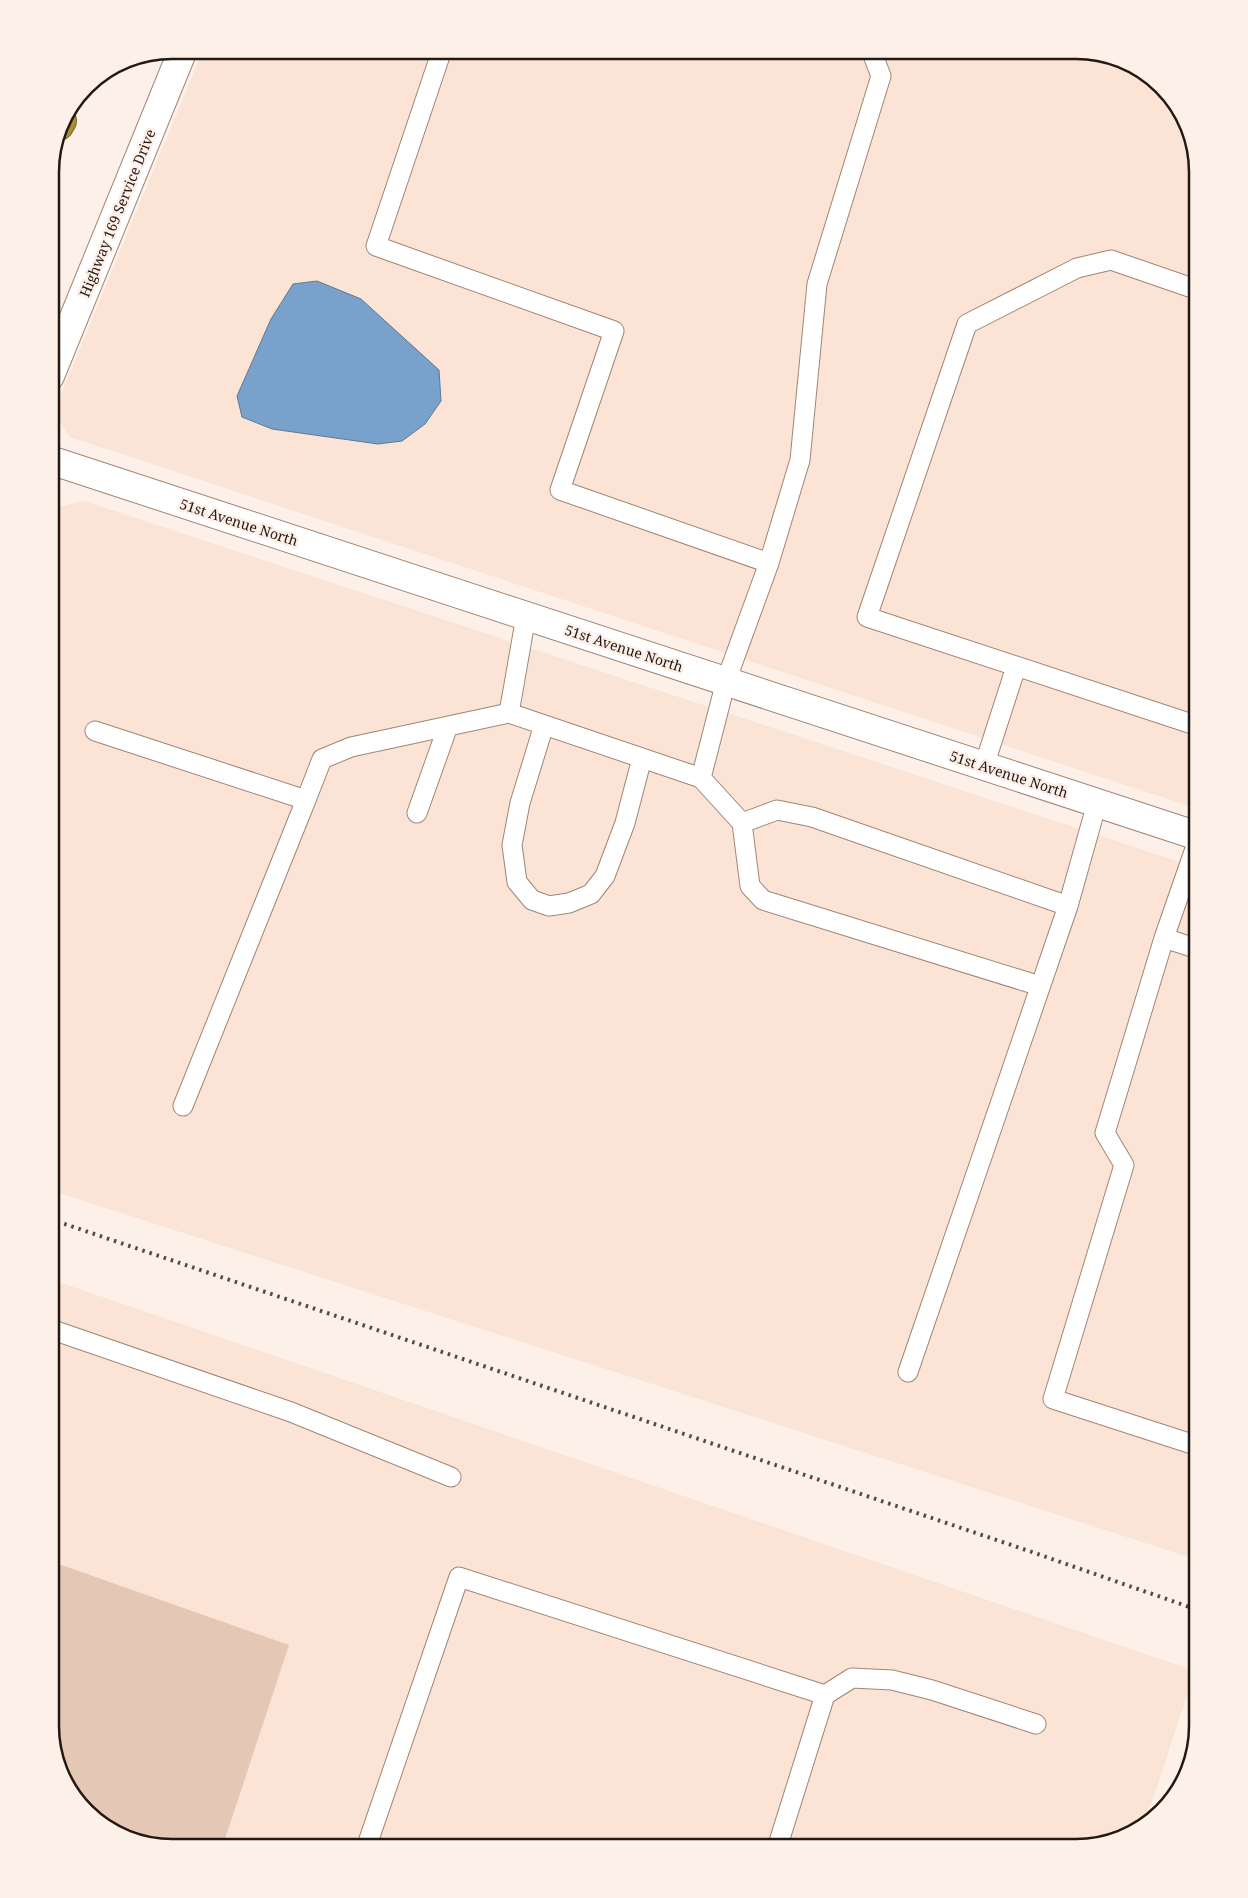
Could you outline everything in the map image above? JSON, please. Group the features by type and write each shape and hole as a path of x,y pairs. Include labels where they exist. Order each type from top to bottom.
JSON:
{"street":[{"name":"Highway 169 Service Drive","path":"59,354 179,59"},
{"name":"51st Avenue North","path":"59,463 1189,833"}],"lane":[{"path":"439,59 376,246 614,331 560,490 769,563"},
{"path":"701,778 726,681 769,563 800,460 817,284 881,76 874,59"},
{"path":"1189,287 1111,260 1076,268 967,324 867,617 1189,723"},
{"path":"509,714 526,616"},
{"path":"984,766 1016,667"},
{"path":"183,1106 322,759 351,747 509,714 701,778 742,823 750,886 763,900 1040,986"},
{"path":"417,813 448,726"},
{"path":"544,726 520,803 512,845 517,882 532,900 549,906 569,904 591,894 605,876 625,823 642,758"},
{"path":"96,731 306,800"},
{"path":"908,1372 1068,906 1097,802"},
{"path":"742,823 777,810 812,817 1068,906"},
{"path":"1189,866 1164,938 1105,1133 1124,1165 1053,1399 1189,1443"},
{"path":"1164,938 1189,946"},
{"path":"59,1332 291,1412 451,1477"},
{"path":"369,1839 458,1577 825,1695"},
{"path":"780,1839 825,1695 852,1678 892,1680 932,1690 1036,1724"}],"shaded area":[{"path":"199,59 1084,59 1119,67 1145,82 1166,103 1181,129 1188,157 1189,806 70,437 59,422 59,399"},
{"path":"84,501 1189,865 1189,1557 59,1193 59,507"},
{"path":"59,1282 1189,1669 1189,1689 1148,1813 1119,1831 1091,1838 164,1839 143,1835 86,1800 82,1795 67,1769 60,1741"}],"water":[{"path":"317,281 361,299 439,370 441,401 425,424 402,441 378,444 272,429 242,417 237,396 271,319 293,284"}],"building":[{"path":"59,1564 289,1645 225,1839 164,1839 129,1831 103,1816 82,1795 67,1769 60,1741"}],"railway":[{"path":"59,1222 1189,1607"}]}
